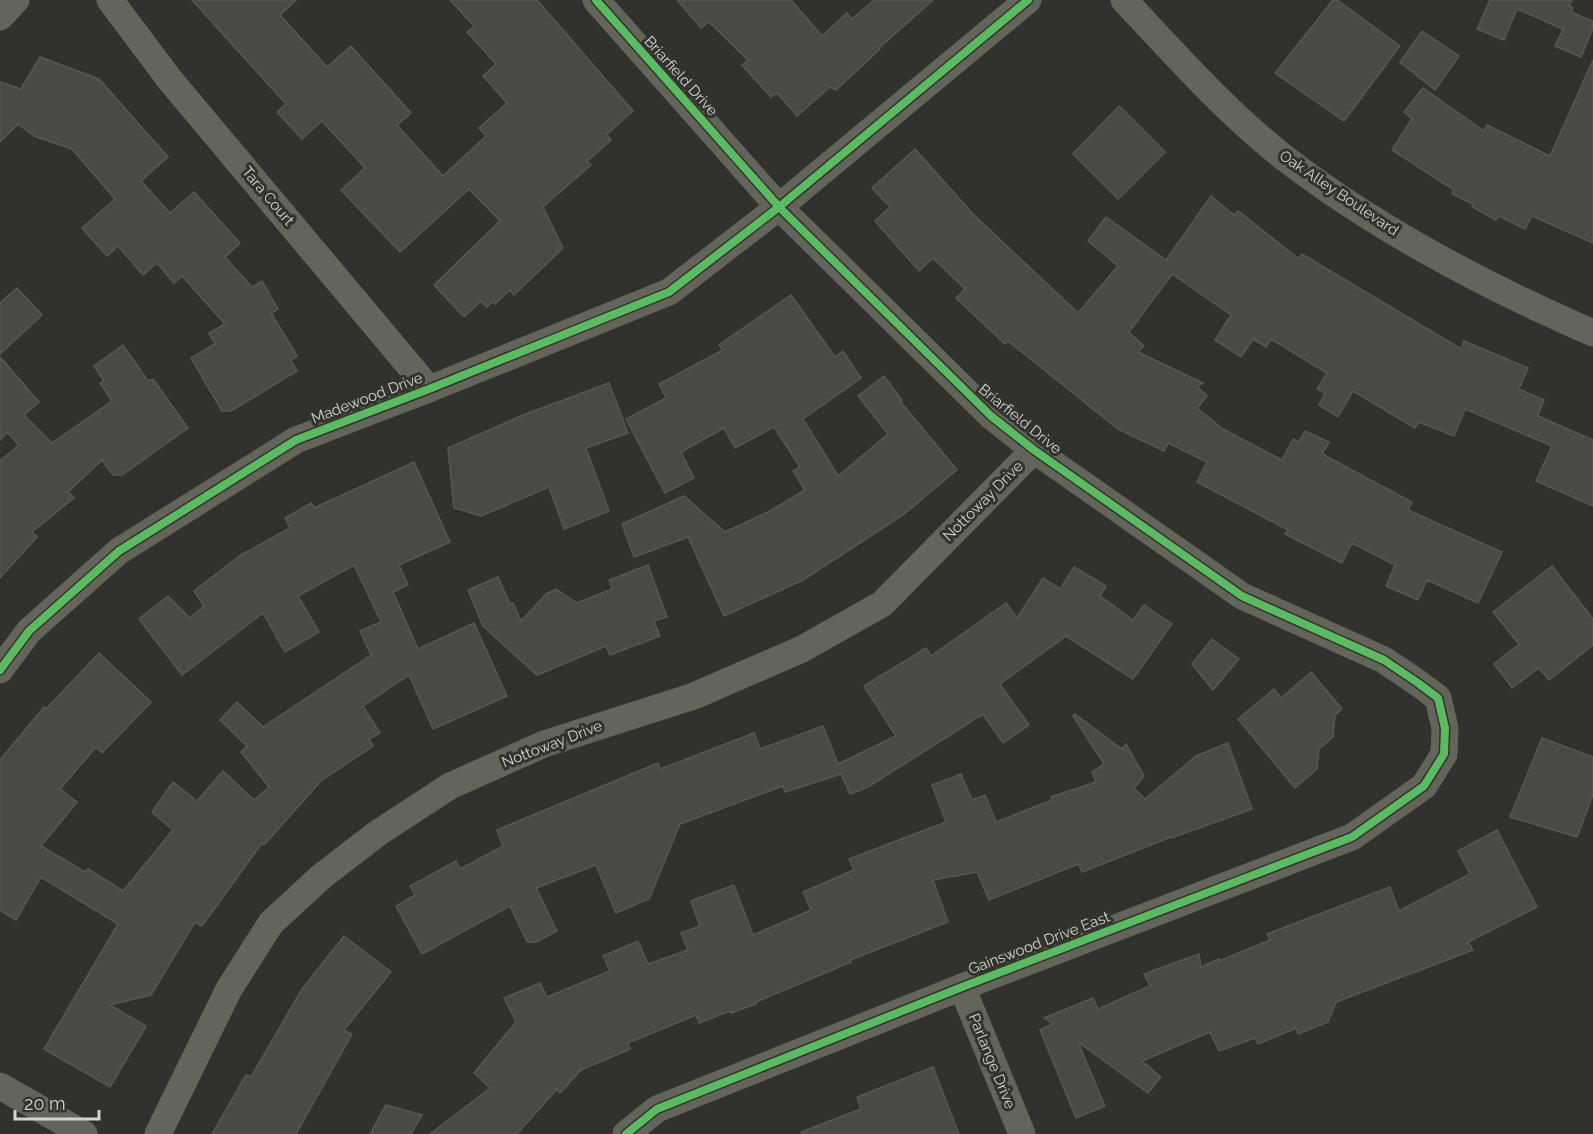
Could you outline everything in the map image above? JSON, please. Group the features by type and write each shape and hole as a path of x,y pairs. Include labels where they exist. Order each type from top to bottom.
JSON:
{"street":[{"path":"0,16 16,0"},
{"name":"Tara Court","path":"111,0 170,80 429,389"},
{"name":"Briarfield Drive","path":"596,0 779,207 991,416 1034,450 1242,596 1383,660 1418,683 1438,698 1445,728 1444,754"},
{"name":"Madewood Drive","path":"0,670 29,631 119,551 296,440 669,292 779,207 1028,0"},
{"name":"Oak Alley Boulevard","path":"1124,0 1225,107 1282,156 1358,209 1456,267 1593,333"},
{"name":"Nottoway Drive","path":"158,1134 229,989 271,923 322,876 378,833 450,786 544,744 694,696 802,649 882,604 1034,450"},
{"name":"Gainswood Drive East","path":"626,1134 657,1109 962,987 1353,837 1424,786 1444,754"},
{"name":"Parlange Drive","path":"962,987 1022,1134"},
{"path":"0,1086 84,1134"}],"building":[{"path":"192,0 296,0 280,15 327,67 351,46 411,113 397,125 443,176 486,136 479,128 507,103 483,76 496,64 467,32 474,26 450,0 537,0 633,111 607,134 611,140 587,161 591,165 543,207 563,248 514,295 510,290 495,304 492,302 487,307 481,301 464,317 434,285 500,221 469,189 400,252 341,190 365,168 322,121 302,139 277,112 286,104"},
{"path":"677,0 791,0 822,36 847,13 852,19 874,0 933,0 836,90 830,87 797,116 777,93 771,97 742,65 748,60 709,22 701,28"},
{"path":"1333,0 1337,0 1400,46 1344,121 1275,73"},
{"path":"1490,0 1572,0 1569,6 1573,8 1571,12 1593,21 1593,28 1581,57 1555,46 1563,29 1517,9 1504,40 1477,29"},
{"path":"1422,31 1459,56 1435,90 1400,62"},
{"path":"40,57 99,79 168,157 141,181 170,213 194,192 240,243 225,257 252,287 262,281 278,309 271,313 297,356 291,360 297,371 231,411 222,411 191,358 215,344 209,333 225,324 182,276 174,283 157,263 143,275 118,246 107,256 82,228 115,199 72,149 34,136 18,124 0,142 0,82 21,89"},
{"path":"1593,60 1593,243 1532,216 1525,229 1499,216 1496,220 1472,207 1473,204 1452,194 1454,190 1392,150 1412,119 1404,112 1423,88 1484,131 1487,125 1550,156"},
{"path":"1119,106 1165,152 1118,199 1073,154"},
{"path":"915,149 974,215 1078,313 1118,266 1088,241 1106,217 1166,260 1211,196 1234,215 1238,211 1299,259 1302,254 1461,349 1464,341 1528,368 1519,389 1544,400 1538,416 1593,440 1593,506 1536,481 1552,446 1465,409 1454,436 1419,422 1415,428 1353,391 1338,417 1319,405 1325,393 1317,389 1327,373 1271,339 1266,347 1253,339 1241,357 1215,340 1231,315 1172,274 1129,332 1144,346 1138,352 1203,383 1197,386 1207,396 1197,408 1223,429 1282,460 1293,439 1299,442 1305,431 1329,442 1322,454 1412,502 1408,510 1502,552 1478,603 1427,580 1418,600 1386,586 1395,565 1352,543 1342,563 1285,534 1288,530 1197,482 1207,462 1168,443 1164,451 1118,429 1008,341 1005,344 956,298 965,289 933,258 919,271 875,221 890,207 872,188"},
{"path":"17,288 42,315 0,354 0,303"},
{"path":"791,295 835,357 843,351 861,378 803,419 838,476 888,434 858,396 884,376 902,400 900,401 957,470 903,515 803,580 724,616 688,537 634,557 622,524 684,496 725,532 770,511 805,490 793,471 800,467 774,427 735,448 724,428 681,452 694,478 665,493 626,419 666,398 659,384 723,350 719,345"},
{"path":"123,345 148,381 153,379 188,428 122,475 113,475 102,460 68,492 74,498 32,532 37,537 0,578 0,461 19,445 7,432 0,440 0,357 39,402 24,415 52,443 112,401 100,383 104,381 94,366"},
{"path":"609,383 628,433 586,448 609,511 564,529 549,487 481,516 454,508 448,448 523,415"},
{"path":"414,462 450,542 399,565 408,585 393,592 418,649 474,623 507,696 433,729 409,675 363,706 380,733 369,739 373,746 321,781 264,845 262,843 202,926 195,922 151,995 110,1005 146,1026 110,1087 44,1049 118,924 41,877 16,920 0,910 0,760 44,707 46,709 99,653 151,702 102,753 96,747 60,789 77,802 41,846 85,872 88,869 123,891 173,830 152,812 173,782 197,801 223,771 254,800 269,787 241,752 247,746 220,720 237,702 263,727 371,655 360,631 381,622 354,565 298,596 319,632 285,652 263,613 182,675 139,619 168,596 190,618 204,606 194,591 241,555 290,528 285,518 311,503 314,508"},
{"path":"648,565 667,617 654,621 660,636 610,655 606,646 537,675 483,626 468,590 498,577 510,604 513,603 521,621 547,593 556,589 577,603 612,589 609,580"},
{"path":"1552,566 1593,619 1593,645 1549,680 1539,668 1512,688 1494,664 1519,644 1493,612"},
{"path":"1074,567 1106,586 1100,596 1133,620 1144,605 1172,624 1133,679 1066,636 1000,684 1029,725 1003,743 983,714 868,787 850,794 841,774 785,792 783,786 680,824 649,899 616,913 596,865 536,888 557,931 536,942 527,942 510,906 422,954 396,906 415,895 410,886 456,861 460,869 503,846 497,830 658,763 660,769 754,733 760,749 823,726 838,764 896,736 864,686 926,648 931,656 1006,603 1017,618 1043,578 1060,589"},
{"path":"1212,639 1239,659 1213,690 1192,664"},
{"path":"1311,672 1342,709 1335,715 1333,737 1319,749 1317,769 1295,788 1238,719 1274,689 1281,698"},
{"path":"1075,714 1122,749 1126,744 1144,776 1134,788 1145,799 1196,756 1228,743 1252,809 1171,837 1082,872 1078,864 989,900 977,872 933,880 948,922 850,960 851,962 756,1002 756,1004 699,1023 696,1015 628,1043 630,1049 581,1070 560,1093 557,1089 517,1134 430,1134 490,1088 474,1073 516,1022 504,998 540,983 547,997 610,971 603,956 638,941 648,964 688,950 681,933 700,926 691,901 734,885 753,935 811,910 803,892 854,870 849,859 946,822 932,785 961,774 972,800 985,795 996,822 1052,800 1051,797 1096,782 1092,772 1104,764 1073,716"},
{"path":"1542,738 1593,757 1593,795 1577,837 1510,817"},
{"path":"1497,830 1537,907 1468,942 1473,950 1336,1002 1328,1022 1298,1034 1296,1028 1258,1044 1255,1038 1219,1051 1210,1032 1142,1061 1161,1077 1148,1093 1078,1042 1105,1106 1076,1118 1040,1030 1053,1024 1044,1018 1093,998 1098,1009 1150,986 1144,974 1199,954 1201,967 1219,959 1219,961 1270,940 1267,934 1390,887 1399,911 1470,874 1458,851"},
{"path":"344,936 391,972 344,1030 352,1034 296,1134 212,1134 246,1075 251,1077 302,989"},
{"path":"933,1067 959,1134 802,1134 801,1132 861,1109 857,1097"},
{"path":"386,1105 422,1115 411,1134 370,1134"}],"cycle path":[{"path":"596,0 779,207 991,416 1034,450 1242,596 1384,660 1418,683 1438,698 1445,728 1444,754 1424,786 1352,837 962,987 657,1109 626,1134"},
{"path":"0,670 29,631 119,551 296,440 669,292 779,207 1028,0"}]}
